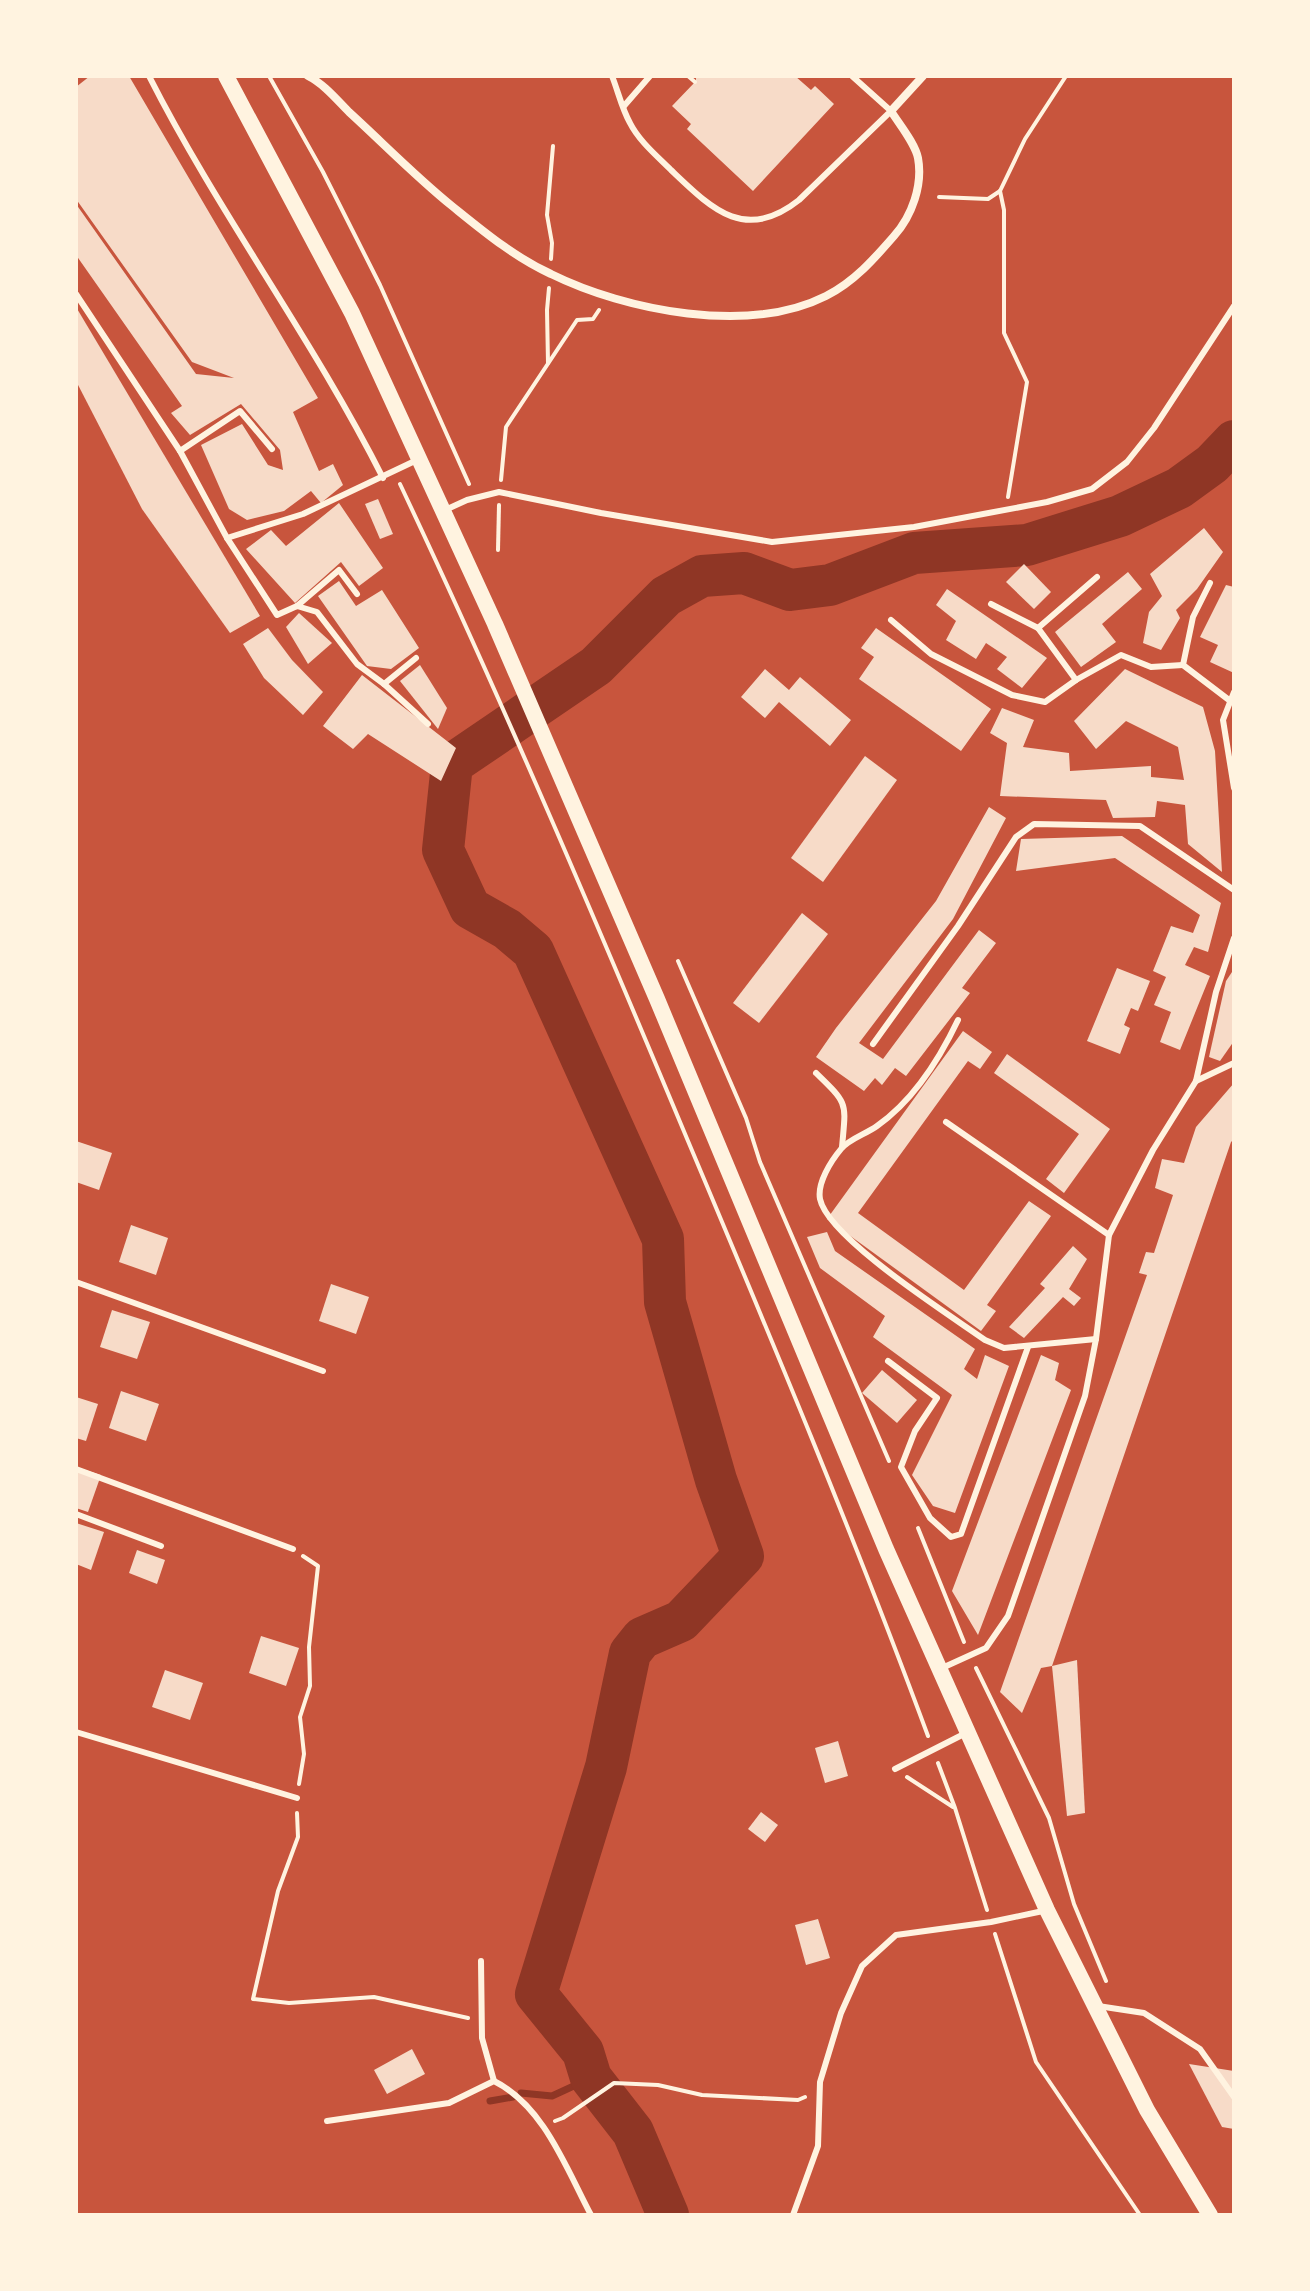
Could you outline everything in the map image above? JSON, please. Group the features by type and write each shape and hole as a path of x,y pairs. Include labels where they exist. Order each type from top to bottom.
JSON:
{"main road":[{"path":"233,78 352,313 495,624 663,1013 966,1733 1093,2005 1147,2110 1210,2215"}],"street":[{"path":"308,76 449,204 509,251 551,274 598,294 700,315 734,316 805,305 828,295 857,275 899,231 912,208 919,184 918,156 891,111 923,76"}],"lane":[{"path":"149,76 345,407 383,478"},
{"path":"612,76 629,123 640,137 700,197 728,215 755,221 785,212 891,111 852,76"},
{"path":"624,106 650,76"},
{"path":"76,294 180,451 227,538 277,615 297,606 339,570 357,594"},
{"path":"443,511 499,492 772,542 914,527 1006,510 1092,489 1127,462 1163,416 1234,306"},
{"path":"180,451 240,411 272,449"},
{"path":"227,538 303,514 420,459"},
{"path":"1038,628 1097,577"},
{"path":"1183,665 1193,617 1210,583"},
{"path":"991,604 1038,628 1076,680"},
{"path":"297,606 317,612 357,664 428,724"},
{"path":"891,620 931,654 1012,695 1045,702 1076,680 1121,655 1151,667 1183,665 1229,700"},
{"path":"384,684 416,658"},
{"path":"1234,692 1223,720 1234,788"},
{"path":"873,1044 958,926 1016,837 1034,824 1140,826 1234,890"},
{"path":"939,1670 986,1648 1008,1616 1085,1396 1096,1339 1109,1235 1153,1150 1196,1081 1216,992 1234,938"},
{"path":"842,1147 897,1110 940,1057 958,1020"},
{"path":"1196,1081 1234,1063"},
{"path":"816,1073 837,1093 846,1107 842,1147 822,1181 819,1197 836,1227 849,1242 985,1340 1004,1348 1096,1339"},
{"path":"946,1122 1109,1235"},
{"path":"76,1282 323,1371"},
{"path":"888,1361 937,1398 915,1431 901,1467 930,1518 951,1537 961,1534 1028,1347"},
{"path":"76,1469 293,1549"},
{"path":"76,1514 161,1546"},
{"path":"76,1732 297,1798"},
{"path":"895,1769 966,1733"},
{"path":"793,2215 818,2146 820,2082 841,2013 862,1966 896,1935 991,1922 1047,1910"},
{"path":"481,1961 482,2038 494,2081 512,2090 541,2124 591,2215"},
{"path":"1093,2005 1144,2013 1200,2049 1234,2097"},
{"path":"327,2121 449,2103 494,2081"}],"path":[{"path":"269,76 323,172 380,285 475,498"},
{"path":"688,76 695,82"},
{"path":"939,197 988,199 1000,191 1025,139 1066,76"},
{"path":"1000,191 1004,210 1004,333 1027,382 1006,510"},
{"path":"498,550 499,492 506,427 577,320 593,319 599,310"},
{"path":"394,471 471,636 642,1031 872,1586 955,1808 1036,2062 1140,2215"},
{"path":"293,1549 318,1566 309,1647 310,1686 300,1717 304,1754 297,1798 298,1837 278,1891 253,1999 289,2003 374,1997 482,2022"},
{"path":"895,1769 955,1808"},
{"path":"541,2124 563,2118 614,2083 658,2085 702,2095 798,2100 820,2092"}],"building":[{"path":"90,76 129,76 318,398 293,412 319,471 333,464 343,485 321,503 311,491 284,511 247,520 229,509 201,445 242,424 268,465 283,470 280,450 241,404 190,435 171,413 182,406 76,255 76,204 196,374 234,378 192,362 76,199 76,87"},
{"path":"696,76 795,76 811,90 815,86 834,104 753,191 687,129 691,124 672,106 696,81"},
{"path":"76,307 260,616 230,633 142,509 76,381"},
{"path":"378,499 393,534 380,539 365,504"},
{"path":"339,503 383,568 359,586 341,562 295,603 246,549 271,530 286,546"},
{"path":"1204,528 1223,552 1197,589 1176,610 1180,618 1161,650 1143,643 1149,612 1162,596 1150,574"},
{"path":"1024,564 1051,592 1034,609 1006,582"},
{"path":"1128,572 1142,589 1102,624 1116,642 1081,667 1055,632"},
{"path":"339,581 356,606 382,590 419,648 391,669 367,666 318,596"},
{"path":"1226,585 1234,587 1234,673 1210,662 1218,645 1200,637"},
{"path":"947,589 1047,658 1022,688 997,669 1007,657 986,643 976,659 946,640 956,621 936,605"},
{"path":"299,613 332,643 308,664 286,627"},
{"path":"268,628 292,660 323,692 303,715 264,678 243,644"},
{"path":"876,628 991,709 961,751 859,679 874,657 861,648"},
{"path":"420,665 447,708 438,729 400,681"},
{"path":"765,669 789,690 800,677 851,720 830,746 779,702 765,718 741,697"},
{"path":"1125,669 1203,707 1215,751 1222,872 1188,844 1185,805 1157,801 1155,817 1113,818 1106,800 1000,796 1007,743 990,733 1002,708 1034,720 1023,747 1069,753 1070,771 1151,766 1151,777 1184,780 1178,747 1126,721 1096,749 1074,721"},
{"path":"362,675 456,748 441,781 368,734 353,749 323,726"},
{"path":"865,756 897,780 823,882 791,858"},
{"path":"989,807 1006,818 953,919 859,1043 883,1059 979,930 996,943 962,988 970,993 906,1076 895,1068 882,1085 875,1078 864,1091 816,1057 936,901"},
{"path":"1122,836 1221,903 1208,952 1194,947 1185,965 1210,976 1180,1050 1160,1042 1171,1012 1154,1005 1166,977 1153,971 1171,926 1193,933 1200,915 1115,858 1016,871 1021,839"},
{"path":"802,913 828,934 759,1023 733,1003"},
{"path":"1117,968 1150,981 1138,1011 1131,1008 1124,1025 1130,1028 1120,1054 1087,1041"},
{"path":"1234,969 1234,1041 1220,1061 1209,1057 1226,981"},
{"path":"963,1031 992,1052 980,1069 968,1061 858,1213 964,1290 1029,1201 1051,1216 987,1305 996,1311 981,1331 827,1219"},
{"path":"1007,1054 1110,1129 1064,1193 1046,1179 1079,1134 994,1073"},
{"path":"1234,1083 1234,1139 1052,1666 1041,1668 1022,1713 1000,1692 1147,1275 1139,1273 1146,1252 1154,1253 1173,1195 1155,1188 1162,1159 1184,1163 1196,1127"},
{"path":"76,1141 112,1153 99,1190 76,1182"},
{"path":"131,1225 168,1238 156,1275 119,1262"},
{"path":"827,1232 835,1251 975,1349 964,1369 977,1379 985,1355 1009,1366 955,1513 933,1506 912,1475 952,1395 873,1337 885,1316 820,1268 807,1237"},
{"path":"1073,1246 1087,1259 1069,1289 1081,1298 1074,1306 1063,1297 1024,1338 1009,1327 1045,1288 1040,1284"},
{"path":"331,1284 369,1297 356,1334 319,1321"},
{"path":"112,1310 150,1322 137,1359 100,1347"},
{"path":"1041,1355 1059,1363 1055,1380 1071,1390 978,1635 952,1591"},
{"path":"882,1370 917,1400 897,1423 862,1393"},
{"path":"121,1391 159,1404 146,1441 109,1428"},
{"path":"76,1397 98,1404 86,1441 76,1438"},
{"path":"76,1467 101,1475 88,1512 76,1508"},
{"path":"76,1523 104,1532 91,1570 76,1564"},
{"path":"137,1550 165,1560 157,1584 129,1573"},
{"path":"261,1636 299,1648 286,1686 249,1673"},
{"path":"1077,1660 1085,1813 1067,1816 1052,1666"},
{"path":"165,1670 203,1683 190,1720 152,1707"},
{"path":"838,1741 848,1776 825,1783 815,1748"},
{"path":"761,1812 778,1825 765,1842 748,1829"},
{"path":"818,1919 830,1958 806,1965 795,1925"},
{"path":"412,2049 425,2074 387,2094 374,2070"},
{"path":"1189,2064 1234,2071 1234,2129 1222,2127"}],"waterway":[{"path":"668,2215 633,2132 591,2078 583,2052 536,1994 606,1767 630,1653 642,1638 681,1621 743,1556 716,1480 665,1302 663,1239 533,951 507,929 470,908 443,850 452,764 596,666 666,596 702,576 744,573 790,590 830,585 914,553 1027,545 1120,516 1179,488 1212,464 1234,441"},
{"path":"521,2093 552,2096 591,2078"},
{"path":"490,2101 513,2097"}]}
